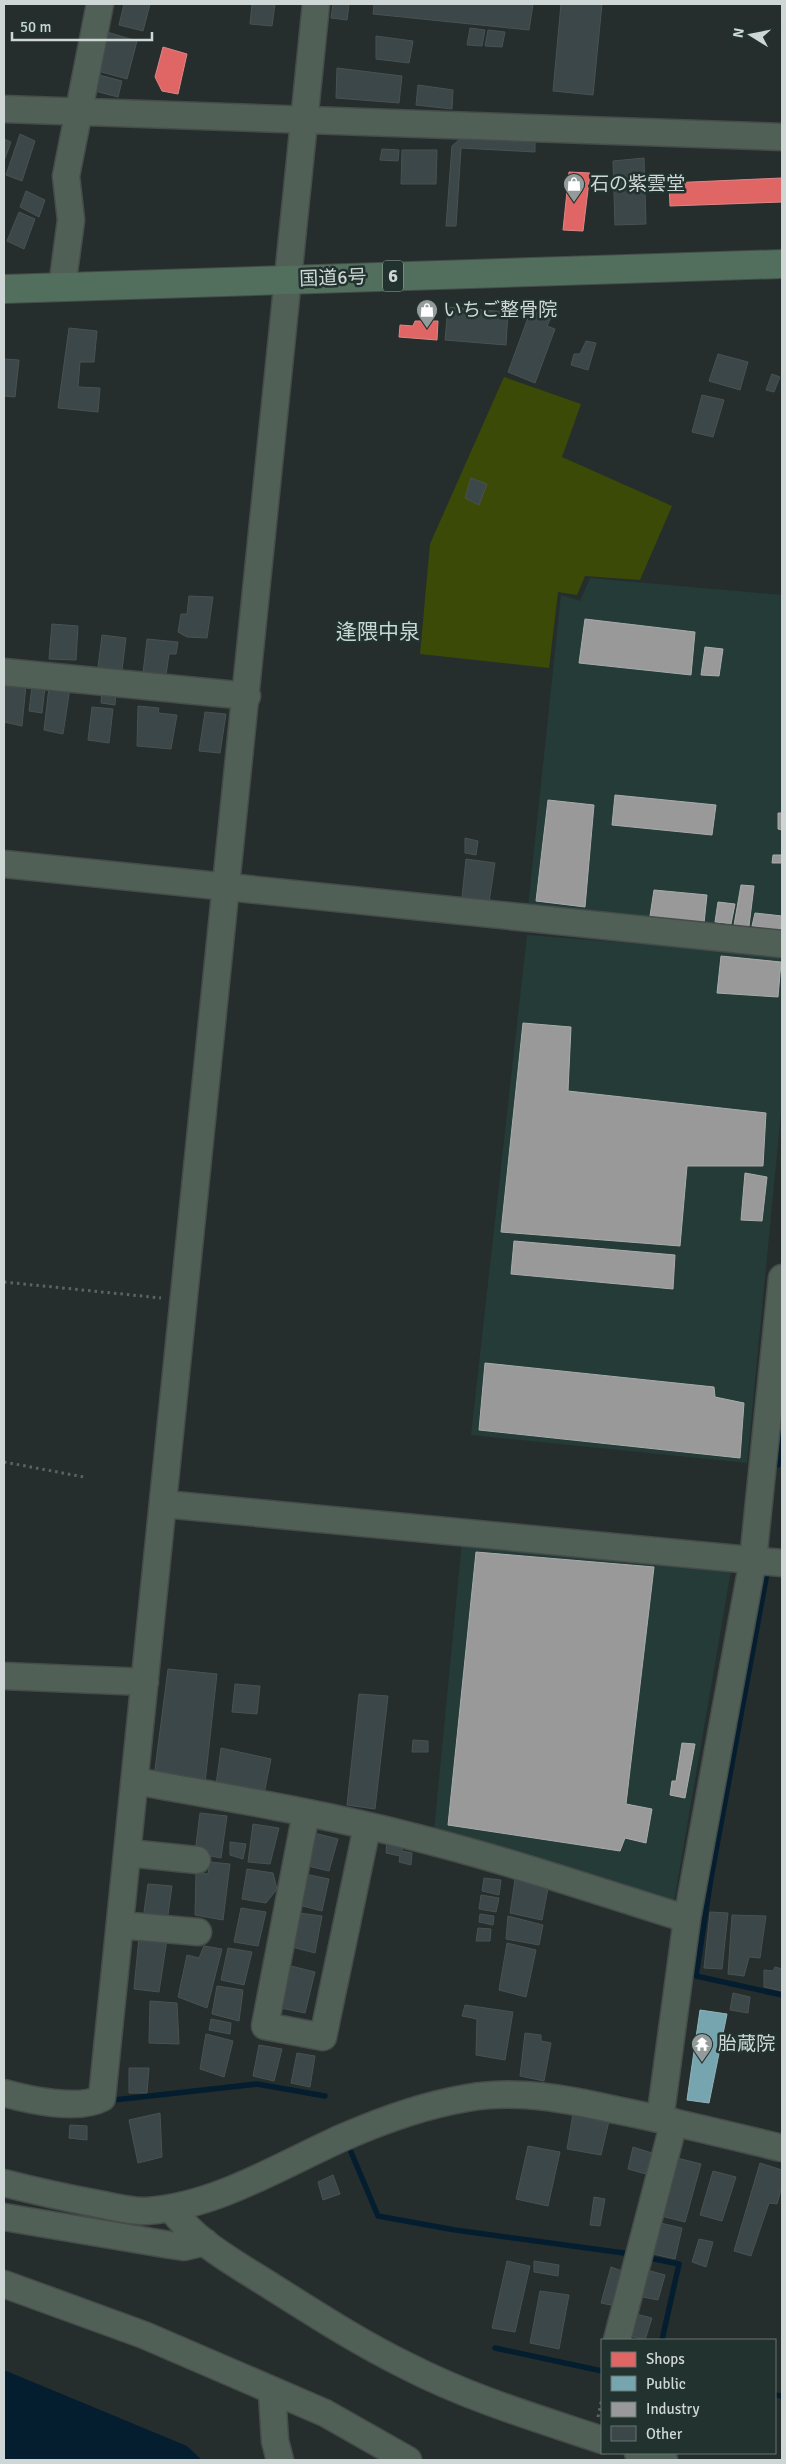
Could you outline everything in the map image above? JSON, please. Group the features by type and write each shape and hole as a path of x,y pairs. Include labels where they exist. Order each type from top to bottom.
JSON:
{"highway":[{"name":"国道6号","path":"4,288 782,264"}],"street":[{"path":"62,287 71,220 66,176 100,4"},
{"path":"4,2094 39,2102 93,2103 102,2098 164,1504 225,886 247,696 316,4"},
{"path":"4,109 304,118 782,137"},
{"path":"4,672 247,696"},
{"path":"4,864 782,944"},
{"path":"617,2339 667,2120 687,1919 753,1560 782,1278"},
{"path":"164,1504 782,1563"},
{"path":"4,1676 145,1682"},
{"path":"135,1781 306,1813 418,1838 570,1882 687,1919"},
{"path":"306,1813 265,2026 323,2037 367,1827"},
{"path":"128,1852 197,1860"},
{"path":"120,1924 198,1932"},
{"path":"4,2183 113,2207 145,2211 171,2208 222,2193 390,2117 468,2097 540,2095 667,2120 782,2148"},
{"path":"171,2208 205,2242 219,2253 336,2327 406,2366 469,2395 601,2440"},
{"path":"4,2217 184,2247 205,2242"},
{"path":"4,2284 144,2335 325,2414 408,2460"},
{"path":"272,2392 275,2441 280,2460"},
{"path":"642,2454 664,2460"}],"path":[{"path":"4,1282 184,1300"},
{"path":"4,1462 84,1477"}],"shaded area":[{"path":"590,578 782,595 782,933 528,907 561,595 580,601"},
{"path":"527,935 782,955 782,1102 747,1463 471,1435"},
{"path":"462,1542 731,1570 674,1902 434,1831"}],"green space":[{"path":"504,377 581,404 562,457 672,506 640,580 585,576 577,595 558,592 549,668 420,654 430,544"}],"water":[{"path":"4,2370 187,2446 202,2460 4,2460"}],"building: Shops":[{"path":"163,47 187,54 178,94 162,91 155,77"},
{"path":"569,172 590,173 583,231 563,230"},
{"path":"782,178 782,202 670,206 669,183"},
{"path":"415,321 438,321 437,340 399,337 400,325 413,326"}],"building: Public":[{"path":"700,2010 727,2014 709,2103 687,2100"}],"building: Industry":[{"path":"585,619 695,632 691,675 579,663"},
{"path":"705,647 723,649 719,676 701,675"},
{"path":"615,795 716,805 712,835 612,825"},
{"path":"548,800 594,805 585,907 536,901"},
{"path":"778,813 782,813 782,830 778,829"},
{"path":"773,855 782,855 782,863 772,863"},
{"path":"741,885 754,886 749,926 734,925"},
{"path":"654,890 707,895 704,923 650,916"},
{"path":"718,902 735,904 731,924 715,922"},
{"path":"755,913 782,916 781,930 752,926"},
{"path":"721,956 781,962 778,997 717,993"},
{"path":"523,1023 571,1027 568,1091 766,1113 763,1166 687,1166 680,1246 501,1232"},
{"path":"745,1173 767,1177 762,1221 741,1220"},
{"path":"514,1241 675,1255 673,1289 511,1274"},
{"path":"485,1363 714,1387 715,1397 744,1403 740,1458 479,1430"},
{"path":"476,1552 654,1567 626,1804 652,1809 646,1843 625,1838 620,1851 448,1825"},
{"path":"682,1743 695,1744 685,1798 670,1795 672,1781 676,1781"}],"building: Other":[{"path":"124,4 150,4 143,31 119,25"},
{"path":"252,4 275,4 272,26 250,24"},
{"path":"333,4 349,4 347,20 331,18"},
{"path":"374,4 533,4 529,30 373,14"},
{"path":"561,4 602,4 593,95 553,91"},
{"path":"470,28 485,30 482,46 467,45"},
{"path":"488,30 505,32 502,47 485,46"},
{"path":"107,32 137,41 127,79 98,71"},
{"path":"376,36 413,41 409,63 376,59"},
{"path":"337,68 402,76 399,103 336,98"},
{"path":"95,74 122,81 118,97 91,90"},
{"path":"418,85 453,90 452,109 416,105"},
{"path":"20,134 35,141 22,181 6,175"},
{"path":"4,139 11,142 4,161"},
{"path":"460,139 535,141 535,152 461,148 456,226 446,226 452,146"},
{"path":"382,149 399,150 398,161 380,160"},
{"path":"402,150 437,150 436,184 401,184"},
{"path":"644,158 646,224 615,225 613,161"},
{"path":"26,191 45,200 39,217 20,207"},
{"path":"19,212 35,219 24,249 7,241"},
{"path":"448,307 508,312 506,345 445,340"},
{"path":"532,307 553,313 547,326 555,329 535,383 508,372"},
{"path":"69,328 97,331 94,362 80,362 78,387 100,388 98,412 58,408"},
{"path":"586,341 596,343 588,370 571,365 574,354 580,354"},
{"path":"718,354 748,362 740,390 709,381"},
{"path":"4,359 19,360 15,397 4,396"},
{"path":"772,374 780,377 774,392 766,390"},
{"path":"702,395 724,400 713,437 692,432"},
{"path":"471,478 487,484 479,505 465,498"},
{"path":"189,596 213,597 207,638 187,637 178,632 181,614 187,614"},
{"path":"52,624 78,626 76,660 49,659"},
{"path":"102,635 126,638 122,670 98,667"},
{"path":"147,639 178,642 176,654 169,654 166,675 143,673"},
{"path":"4,683 26,685 22,726 4,722"},
{"path":"32,686 45,687 42,713 29,711"},
{"path":"49,687 70,688 63,734 44,730"},
{"path":"102,690 116,691 115,705 101,703"},
{"path":"138,706 159,708 158,713 177,715 171,749 137,746"},
{"path":"92,707 113,709 109,743 88,740"},
{"path":"205,712 226,714 220,753 199,751"},
{"path":"465,838 478,841 476,855 465,853"},
{"path":"466,859 495,863 489,902 462,897"},
{"path":"168,1669 217,1674 205,1783 154,1777"},
{"path":"235,1684 260,1686 257,1714 232,1712"},
{"path":"359,1694 388,1696 375,1809 347,1805"},
{"path":"413,1740 428,1741 428,1752 412,1752"},
{"path":"221,1748 271,1759 264,1794 216,1785"},
{"path":"200,1813 227,1816 221,1858 195,1853"},
{"path":"253,1824 279,1828 270,1864 248,1862"},
{"path":"314,1833 338,1839 329,1871 308,1866"},
{"path":"387,1840 402,1844 402,1851 412,1853 411,1865 399,1862 400,1856 386,1853"},
{"path":"230,1842 246,1844 243,1859 230,1855"},
{"path":"210,1862 230,1864 223,1920 195,1915 196,1873 208,1874"},
{"path":"247,1869 273,1873 277,1889 266,1903 242,1899"},
{"path":"516,1873 548,1888 542,1920 510,1913"},
{"path":"305,1874 329,1879 322,1911 299,1905"},
{"path":"484,1878 501,1880 499,1895 482,1891"},
{"path":"148,1884 172,1886 167,1922 143,1919"},
{"path":"481,1895 499,1898 496,1912 479,1909"},
{"path":"241,1908 266,1912 258,1946 234,1942"},
{"path":"710,1912 728,1913 722,1969 704,1968"},
{"path":"299,1913 322,1916 315,1953 292,1947"},
{"path":"480,1914 494,1916 493,1925 479,1922"},
{"path":"732,1915 766,1916 760,1958 749,1957 744,1976 728,1974"},
{"path":"508,1916 543,1925 539,1945 506,1939"},
{"path":"478,1928 491,1929 490,1941 476,1941"},
{"path":"139,1937 167,1939 159,1992 134,1989"},
{"path":"507,1943 536,1950 526,1997 499,1990"},
{"path":"204,1946 222,1949 207,2008 178,1997 187,1955 199,1958"},
{"path":"228,1948 252,1952 244,1985 221,1980"},
{"path":"287,1965 315,1972 305,2013 276,2007"},
{"path":"775,1967 782,1969 782,1991 764,1987 764,1970 773,1971"},
{"path":"217,1986 243,1990 239,2021 212,2014"},
{"path":"733,1993 750,1997 748,2013 730,2010"},
{"path":"150,2001 177,2003 179,2044 149,2043"},
{"path":"465,2005 513,2012 505,2060 476,2055 477,2019 462,2016"},
{"path":"211,2019 231,2023 230,2034 209,2030"},
{"path":"525,2033 541,2035 541,2041 551,2043 544,2081 520,2076"},
{"path":"206,2034 233,2041 224,2077 200,2069"},
{"path":"259,2045 282,2049 274,2081 253,2076"},
{"path":"297,2053 315,2056 310,2087 291,2083"},
{"path":"129,2068 149,2068 147,2093 129,2093"},
{"path":"160,2113 162,2157 138,2163 129,2120"},
{"path":"573,2114 609,2121 601,2155 567,2149"},
{"path":"70,2125 87,2126 87,2140 69,2138"},
{"path":"528,2146 560,2152 548,2206 516,2199"},
{"path":"633,2147 652,2153 646,2174 628,2169"},
{"path":"673,2157 701,2164 685,2222 661,2216"},
{"path":"760,2163 782,2170 782,2186 777,2204 769,2203 751,2256 734,2251"},
{"path":"713,2171 736,2177 722,2221 700,2215"},
{"path":"333,2175 340,2194 323,2200 318,2182"},
{"path":"594,2197 605,2199 600,2226 590,2225"},
{"path":"656,2222 682,2228 675,2259 649,2253"},
{"path":"699,2239 713,2242 706,2267 692,2262"},
{"path":"507,2261 530,2266 515,2332 492,2328"},
{"path":"534,2261 559,2265 558,2276 534,2272"},
{"path":"611,2267 625,2272 616,2306 601,2303"},
{"path":"643,2269 665,2275 658,2300 638,2296"},
{"path":"540,2291 569,2295 559,2349 530,2343"},
{"path":"632,2313 652,2318 645,2339 627,2335"}],"waterway":[{"path":"778,1465 782,1426"},
{"path":"767,1573 711,1878 696,1976 782,1995"},
{"path":"114,2100 257,2084 325,2096"},
{"path":"351,2152 378,2216 455,2230 624,2253"},
{"path":"649,2258 679,2264 662,2339"},
{"path":"495,2348 601,2371"},
{"path":"776,2395 782,2396"}],"place":[{"name":"石の紫雲堂","path":"574,203"},
{"name":"いちご整骨院","path":"427,329"},
{"name":"胎蔵院","path":"702,2063"}],"district":[{"name":"逢隈中泉","path":"378,632"}]}
